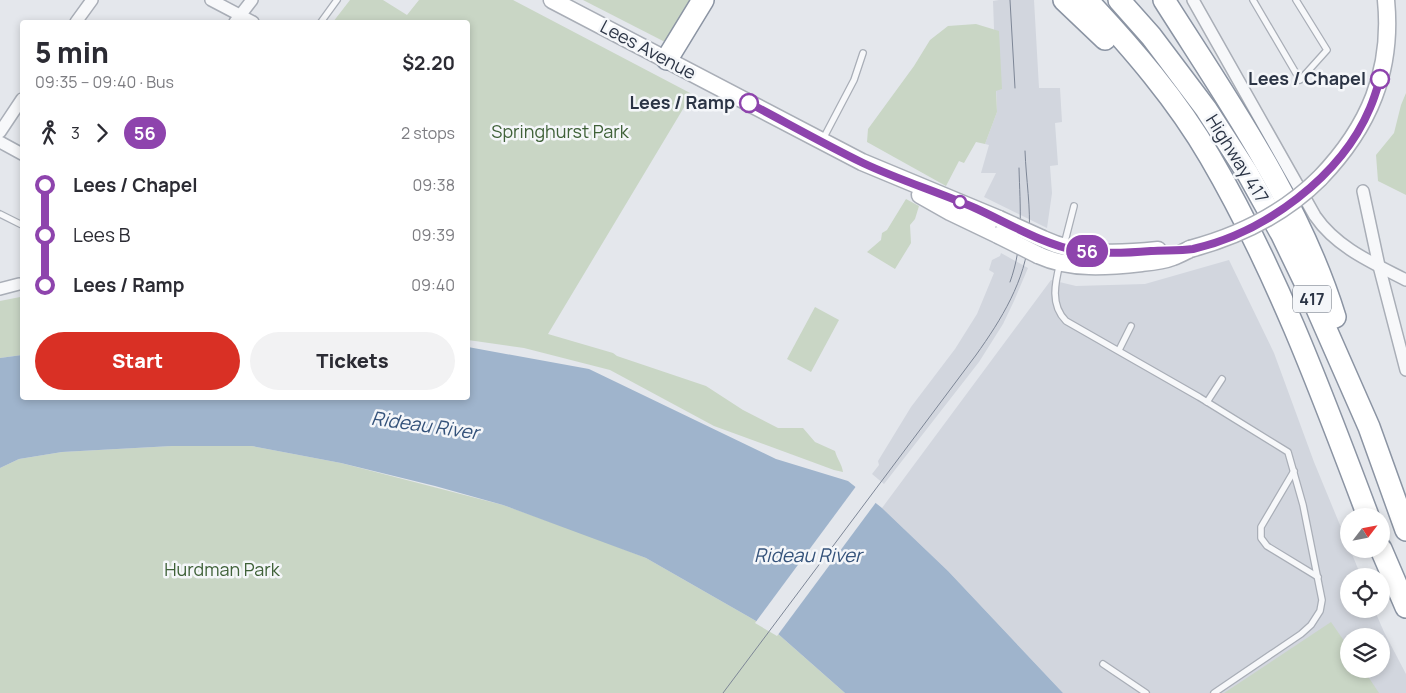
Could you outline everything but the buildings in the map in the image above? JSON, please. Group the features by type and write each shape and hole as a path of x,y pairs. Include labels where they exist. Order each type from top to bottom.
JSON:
{"highway":[{"path":"667,59 702,0"},
{"path":"1064,0 1108,41 1137,73 1233,199"},
{"name":"Highway 417","path":"1087,0 1118,33 1169,97 1210,156 1272,274 1365,508"},
{"name":"Highway 417","path":"1119,0 1151,36 1220,130 1248,174 1282,235 1306,284 1369,427 1406,530"},
{"path":"1164,0 1264,159 1306,243 1331,306 1369,427"},
{"path":"1385,558 1406,607"}],"main road":[{"name":"Lees Avenue","path":"552,0 822,141 998,227 1062,255 1080,251 1112,253 1190,249 1230,237 1275,214 1303,194 1344,152 1370,109 1380,79 1385,55 1388,20 1386,0"}],"street":[{"path":"77,20 92,0"},
{"path":"211,0 238,19 252,0"},
{"path":"1193,0 1315,216 1325,230 1346,248 1406,280"},
{"path":"0,132 20,103"},
{"path":"0,142 20,153"},
{"path":"1363,191 1379,266 1406,370"},
{"path":"0,289 20,281"}],"lane":[{"path":"322,20 336,0"},
{"path":"1253,0 1300,80 1327,50 1296,0"},
{"path":"822,141 854,80 863,53"},
{"path":"1074,206 1057,278 1055,303 1059,313 1071,324 1119,350 1288,452 1294,471 1318,577 1322,600 1320,611 1311,625 1290,642 1214,693"},
{"path":"0,214 20,224"},
{"path":"1119,350 1132,326"},
{"path":"1206,402 1222,379"},
{"path":"1294,471 1261,526 1262,538 1267,546 1318,577"},
{"path":"1102,664 1146,693"}],"shaded area":[{"path":"1034,0 1039,88 1060,88 1062,122 1055,123 1058,165 1050,166 1052,193 1047,228 984,197 996,173 981,173 989,145 985,144 997,112 993,1"},
{"path":"1001,253 1028,268 1003,324 979,362 884,484 872,474 879,465 878,461 911,407 955,349 977,314 994,273 989,270 992,260 1000,256"},
{"path":"1229,260 1274,353 1314,462 1340,525 1340,558 1354,558 1358,568 1340,568 1340,618 1378,618 1382,628 1340,628 1340,678 1390,678 1390,643 1406,674 1406,693 1063,693 948,571 882,508 1051,280 1076,286 1145,284"}],"green space":[{"name":"Springhurst Park","path":"350,0 383,0 407,15 419,0 513,0 692,94 548,334 613,353 706,386 743,410 778,428 803,428 815,442 835,451 843,472 714,426 610,370 524,348 470,340 470,20 335,20"},
{"path":"583,0 691,0 665,42"},
{"path":"976,24 999,31 1002,89 996,91 997,112 985,144 976,142 964,163 959,161 946,186 867,142 868,129 914,66 930,40 948,26"},
{"path":"1406,93 1406,195 1378,181 1376,155 1394,133"},
{"path":"906,199 919,206 915,219 910,225 911,243 895,269 867,252 881,240 882,233 887,230"},
{"path":"20,297 20,355 0,358 0,301"},
{"path":"815,307 839,320 811,372 787,359"},
{"name":"Hurdman Park","path":"172,446 252,446 341,463 503,505 587,535 646,558 777,633 845,693 0,693 0,468 19,459 62,452"},
{"path":"1331,622 1340,635 1340,678 1369,678 1379,693 1224,693"}],"water":[{"name":"Rideau River","path":"470,347 589,369 776,459 848,481 882,508 948,571 1063,693 845,693 777,633 646,558 503,505 341,463 252,446 172,446 62,452 19,459 0,468 0,358 20,355 20,400 470,400"}],"pier":[{"path":"857,485 877,501 777,636 755,623"}],"tram line":[{"path":"1010,0 1015,88"},
{"path":"723,693 976,355 1003,314 1018,284 1027,252 1029,215 1025,151"},
{"path":"1010,282 1019,240 1019,168"}],"bus line":[{"name":"56","path":"749,103 862,162 999,219 1050,243 1080,251 1112,253 1190,249 1230,237 1275,214 1312,186 1344,152 1370,109 1380,79"}],"place":[{"name":"Lees / Chapel","path":"1380,79"},
{"name":"Lees / Ramp","path":"749,103"}]}
